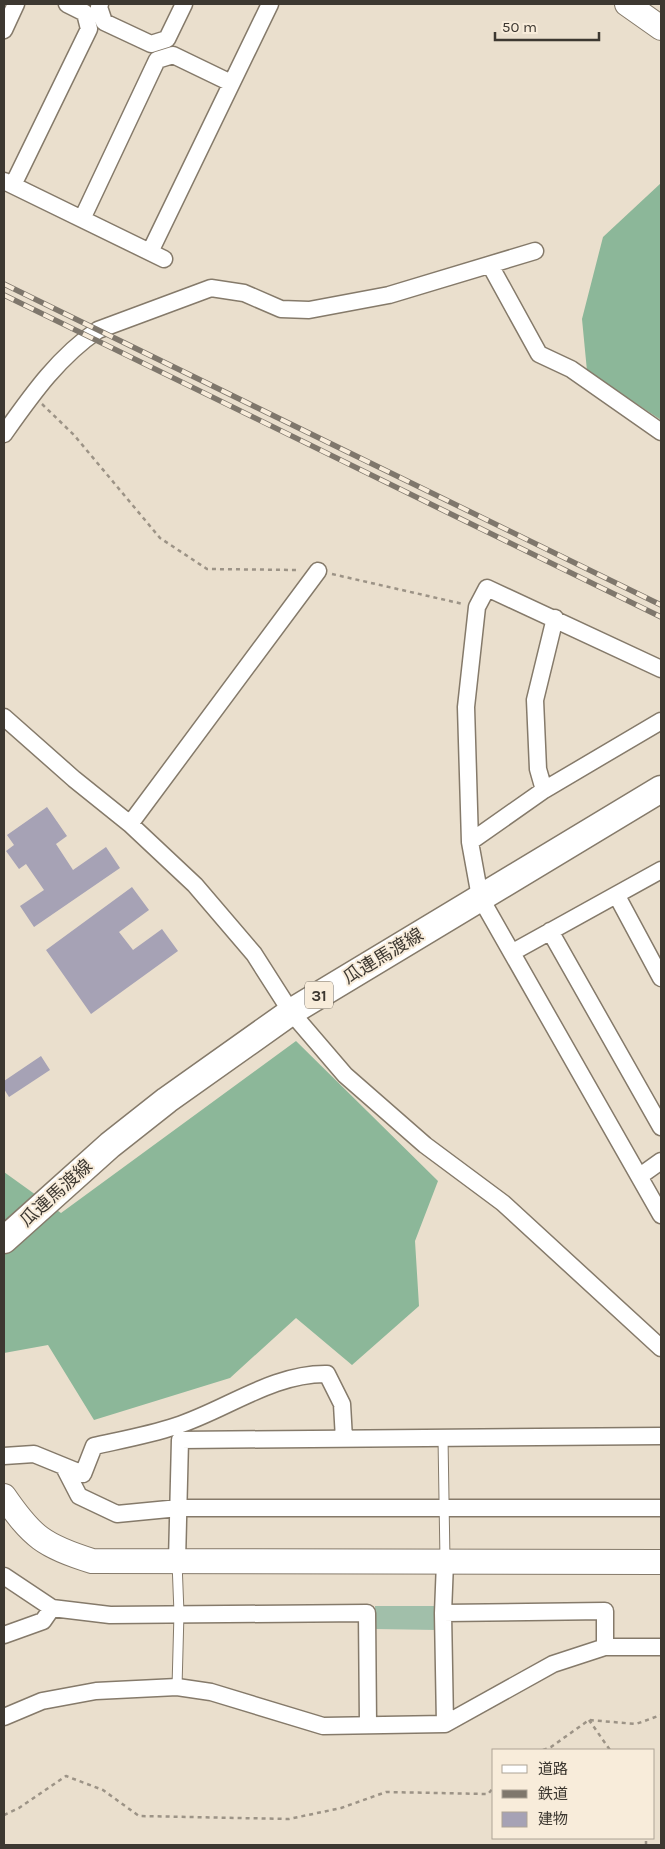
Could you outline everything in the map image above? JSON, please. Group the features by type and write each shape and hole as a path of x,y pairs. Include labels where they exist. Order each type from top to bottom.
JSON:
{"main road":[{"name":"瓜連馬渡線","path":"4,1240 110,1145 167,1100 291,1012 661,789"}],"street":[{"path":"4,30 16,4"},
{"path":"67,4 85,12 89,29 8,183 157,255 231,84 270,4"},
{"path":"100,4 99,8 104,22 151,44 167,39 184,4"},
{"path":"627,4 661,28"},
{"path":"82,219 157,60 173,55 231,84"},
{"path":"4,434 44,378 98,330 211,288 244,293 281,309 309,310 388,295 536,251"},
{"path":"490,265 539,354 571,368 661,432"},
{"path":"130,824 318,571"},
{"path":"661,669 555,618 487,588 477,607 466,707 470,842 480,897 513,952 565,1050 661,1215"},
{"path":"544,790 538,769 535,700 555,618"},
{"path":"4,716 74,779 130,824 195,885 254,954 291,1012 345,1076 425,1145 503,1203 661,1348"},
{"path":"470,842 544,790 661,721"},
{"path":"513,952 661,870"},
{"path":"617,896 661,978"},
{"path":"550,930 661,1127"},
{"path":"640,1176 661,1161"},
{"path":"4,1456 34,1454 82,1474 94,1446 176,1426 274,1384 308,1374 327,1374 342,1404 344,1439"},
{"path":"177,1561 180,1440 661,1436"},
{"path":"64,1467 79,1496 117,1514 179,1508 661,1508"},
{"path":"4,1496 22,1522 44,1542 70,1554 92,1561 661,1562"},
{"path":"444,1724 443,1613 445,1562"},
{"path":"4,1576 52,1608 110,1615 367,1613 368,1724"},
{"path":"4,1636 43,1621 52,1608"},
{"path":"443,1613 605,1611 605,1647"},
{"path":"4,1717 52,1699 96,1691 177,1687 211,1692 323,1726 444,1724 553,1664 605,1647 661,1647"}],"lane":[{"path":"443,1438 445,1562"},
{"path":"177,1561 179,1613 177,1687"}],"path":[{"path":"32,394 74,435 160,538 208,569 318,571 477,607"},
{"path":"546,1749 589,1720 636,1724 661,1715"},
{"path":"589,1720 609,1749"},
{"path":"4,1815 19,1808 66,1776 103,1790 139,1816 288,1818 341,1808 386,1792 488,1794 492,1789"}],"green space":[{"path":"661,183 661,420 587,371 582,319 603,237"},
{"path":"296,1041 438,1181 415,1241 419,1306 352,1365 296,1318 230,1378 94,1420 48,1345 4,1353 4,1172 61,1213"},
{"path":"375,1606 438,1606 437,1630 375,1629"}],"building":[{"path":"47,807 67,836 56,844 73,870 106,847 120,868 34,927 20,906 44,890 26,864 19,869 6,851 14,845 7,835"},
{"path":"132,887 149,910 119,932 133,950 162,929 178,951 91,1014 46,950"},
{"path":"41,1056 50,1070 9,1097 4,1089 4,1081"}],"railway":[{"path":"4,284 661,605"},
{"path":"4,295 661,617"}]}
